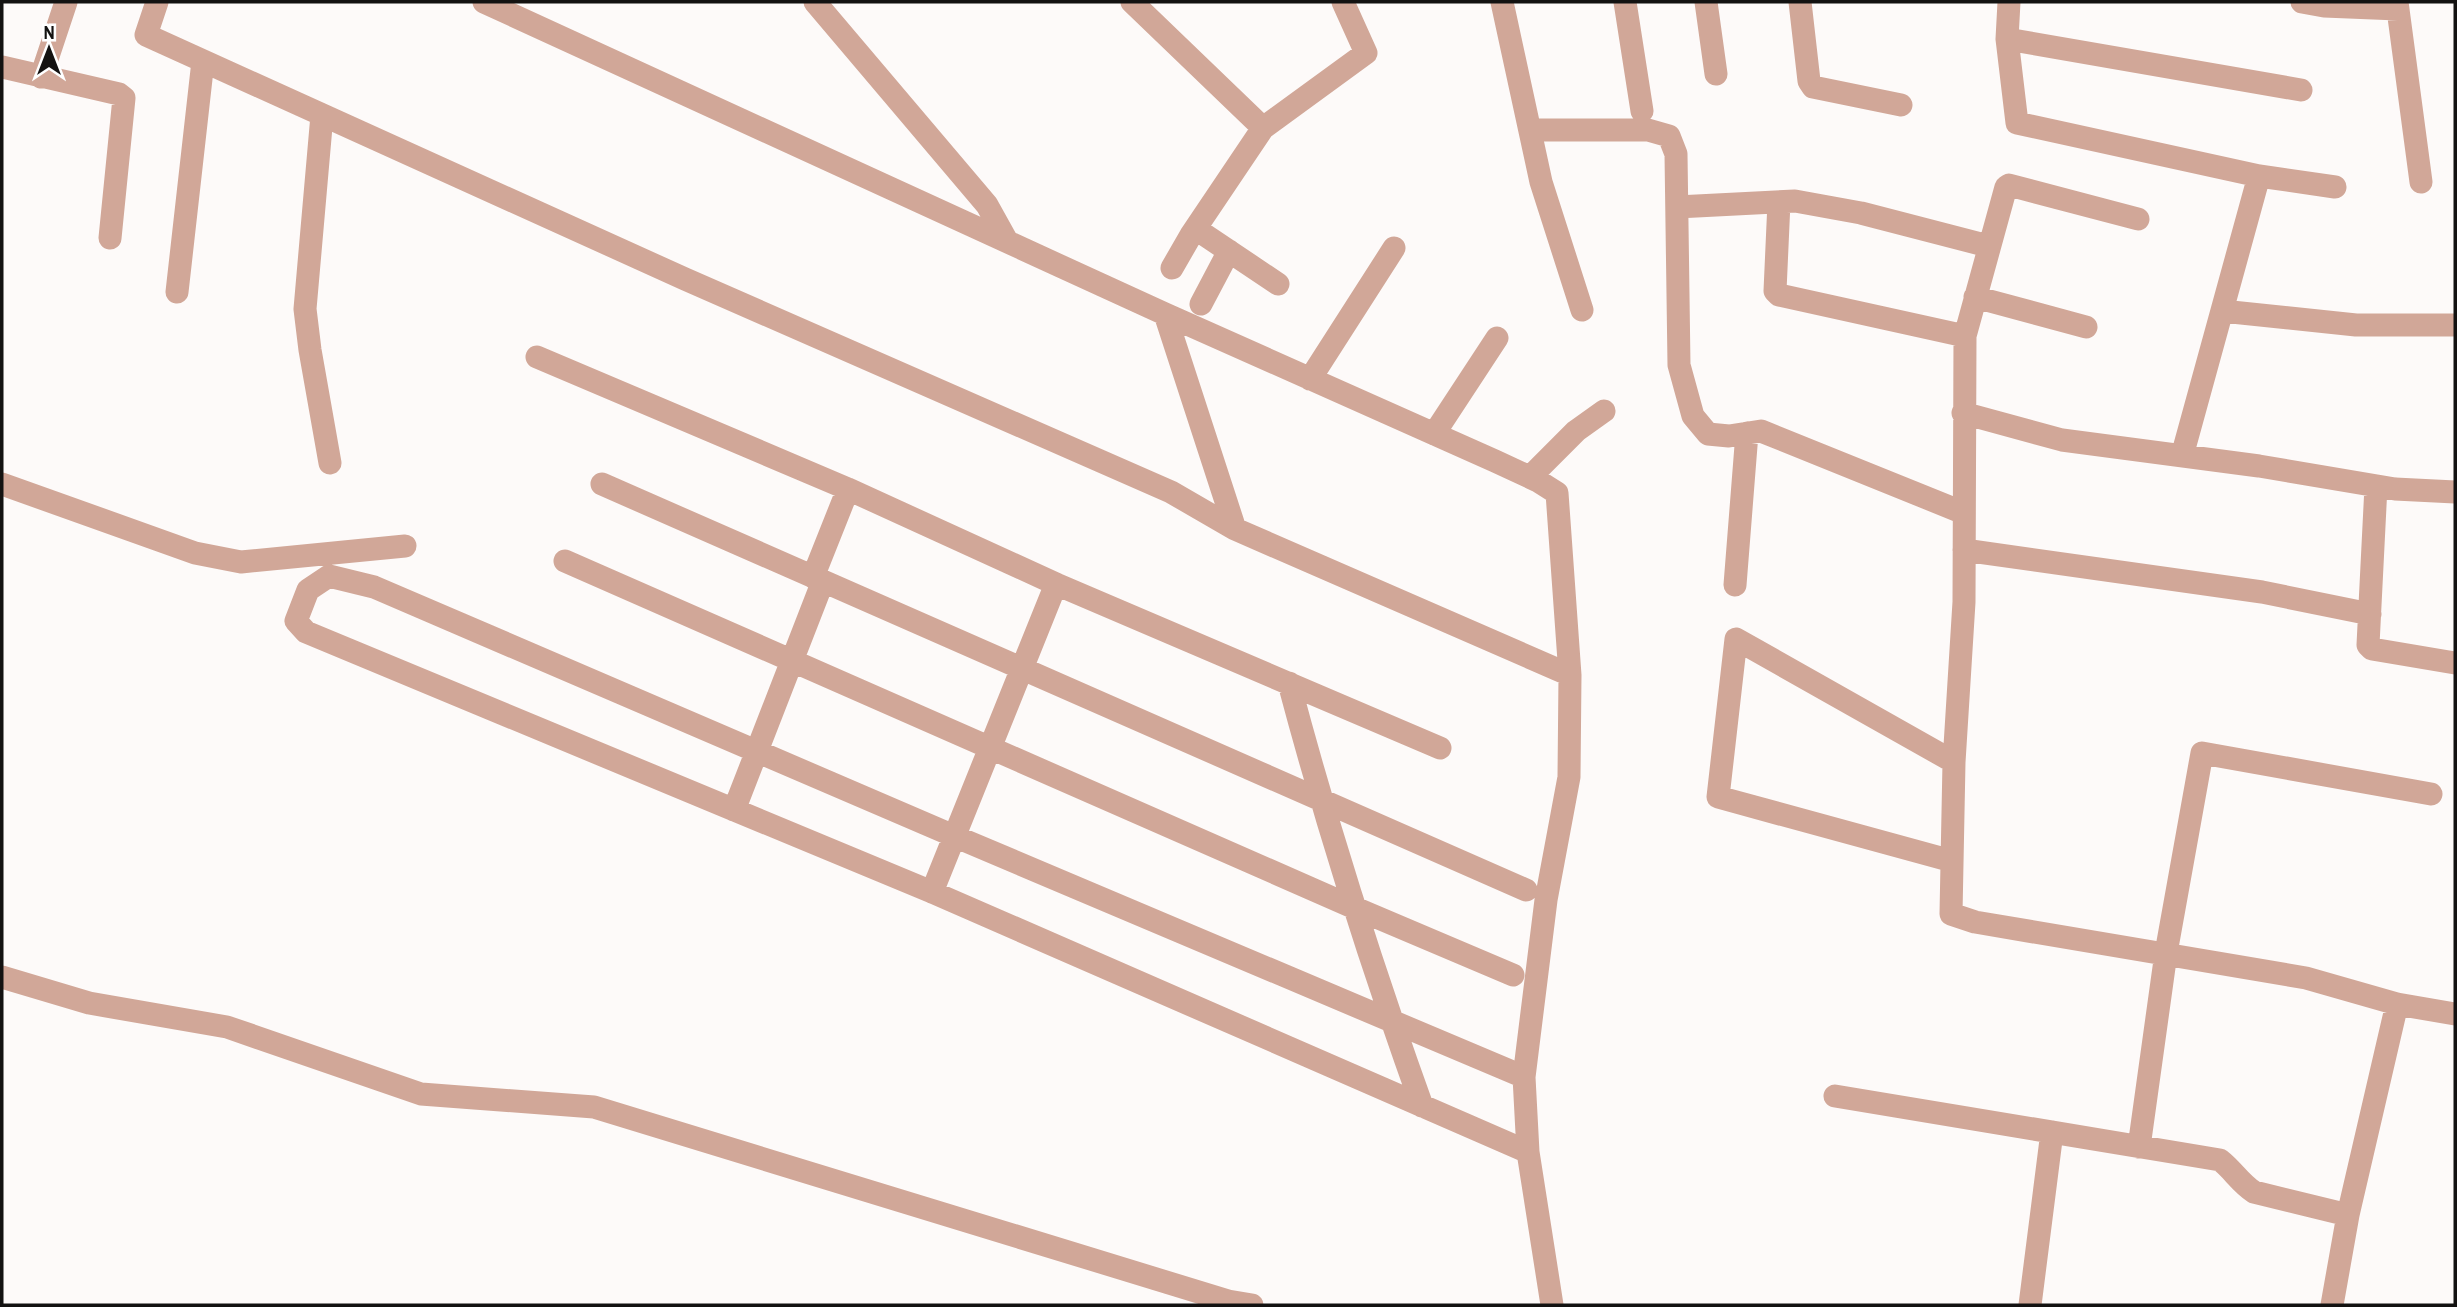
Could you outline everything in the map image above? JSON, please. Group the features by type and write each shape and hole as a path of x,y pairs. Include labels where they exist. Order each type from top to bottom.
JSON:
{"street":[{"path":"41,77 66,2"},
{"path":"157,2 146,36 685,279 1171,492 1235,528 1570,675"},
{"path":"484,2 1165,314 1530,477 1557,493 1570,675 1569,777 1546,900 1524,1077 1528,1152 1552,1305"},
{"path":"815,2 987,205 1007,241"},
{"path":"1132,2 1263,128"},
{"path":"1172,268 1263,128 1366,53 1343,2"},
{"path":"1502,2 1541,182 1582,310"},
{"path":"1625,2 1642,111"},
{"path":"1706,2 1716,75"},
{"path":"1800,2 1809,81 1813,87 1901,105"},
{"path":"2009,2 2007,39 2017,122 2259,176 2335,187"},
{"path":"2302,2 2324,6 2397,5 2421,182"},
{"path":"2007,39 2301,90"},
{"path":"177,292 203,61"},
{"path":"2,67 119,93 124,98 110,238"},
{"path":"322,115 305,309 330,463"},
{"path":"1530,131 1648,130 1669,136 1676,154 1679,365 1693,416 1708,434 1729,436 1761,431 1964,513"},
{"path":"2182,456 2259,176"},
{"path":"2138,219 2009,185 2006,187 1988,246 1965,336 1964,602 1954,762 1951,915 1975,922 2306,978 2397,1004 2455,1014"},
{"path":"1677,207 1795,201 1861,213 1988,246"},
{"path":"1779,202 1775,292 1779,295 1965,336"},
{"path":"1196,229 1278,284"},
{"path":"1310,379 1394,248"},
{"path":"1201,304 1229,251"},
{"path":"1975,297 2086,327"},
{"path":"2222,311 2356,325 2455,325"},
{"path":"1165,314 1235,528"},
{"path":"1434,434 1497,338"},
{"path":"537,357 848,489 1056,584 1440,748"},
{"path":"1530,477 1576,431 1604,411"},
{"path":"1963,414 2062,440 2395,489 2455,492"},
{"path":"1735,585 1747,433"},
{"path":"2,484 195,553 241,562 405,546"},
{"path":"602,484 1526,890"},
{"path":"2376,486 2368,645 2372,649 2455,663"},
{"path":"734,810 793,661 848,489"},
{"path":"1964,550 2262,592 2370,614"},
{"path":"565,561 1513,975"},
{"path":"1524,1077 374,587 329,576 308,590 296,621 306,632 932,892 1528,1152"},
{"path":"932,892 1056,584"},
{"path":"1952,861 1718,797 1736,639 1954,762"},
{"path":"1289,683 1320,800 1422,1106"},
{"path":"2139,1147 2166,953 2202,753 2431,794"},
{"path":"2,977 89,1003 227,1027 421,1094 594,1107 1228,1301 1252,1305"},
{"path":"2332,1305 2348,1215 2397,1004"},
{"path":"1835,1096 2220,1160 2232,1169 2241,1184 2254,1192 2348,1215"},
{"path":"2029,1305 2052,1132"}]}
